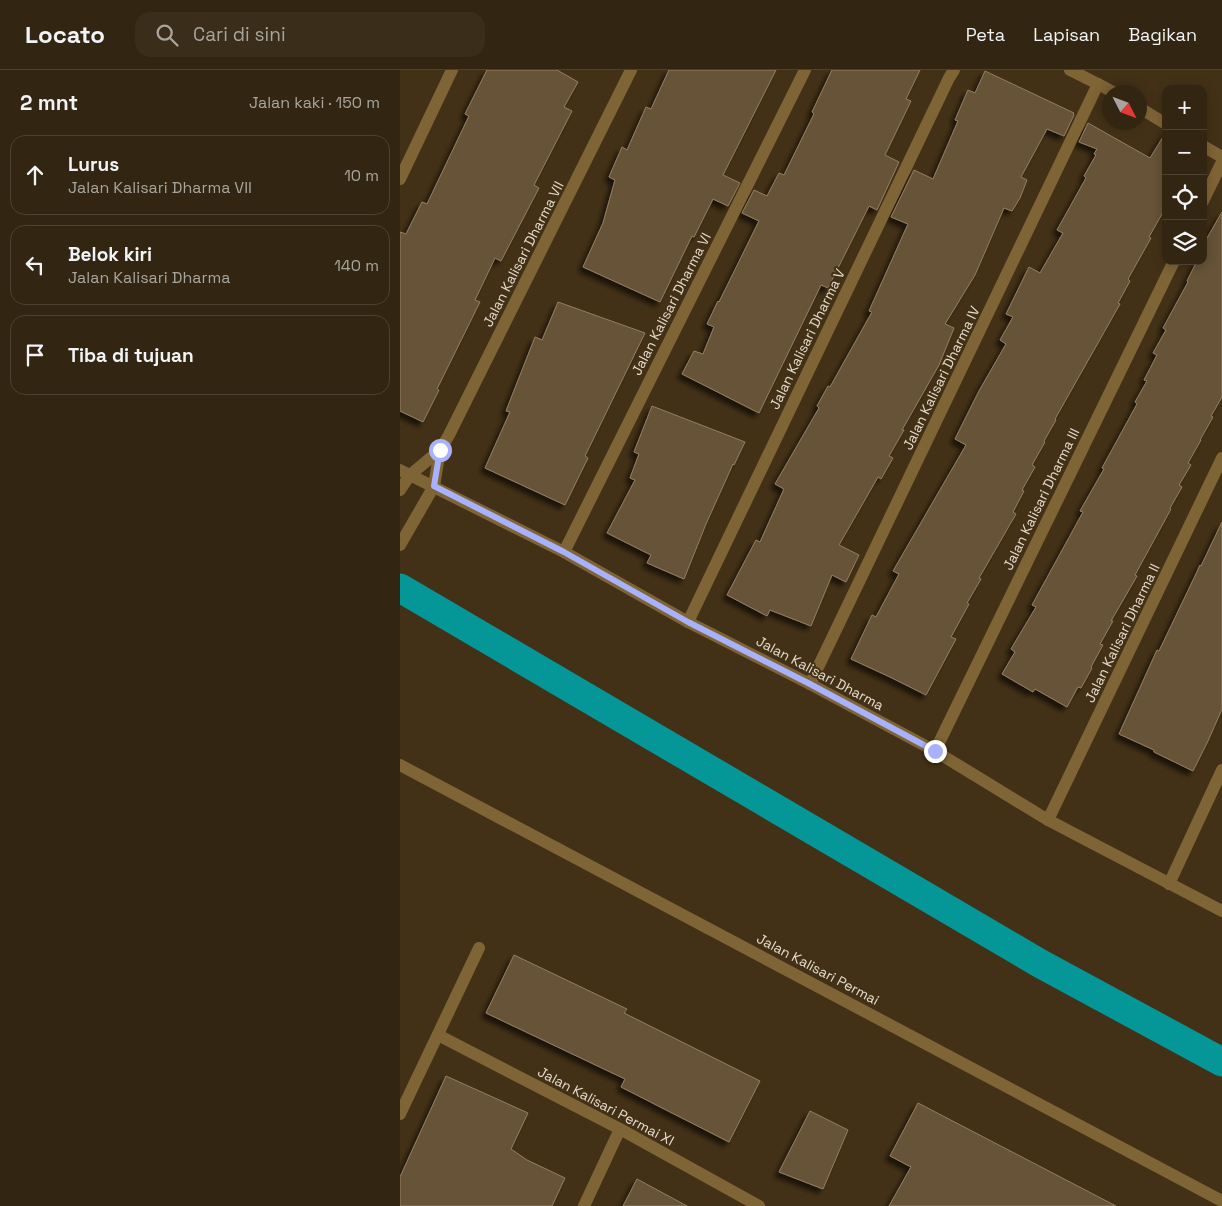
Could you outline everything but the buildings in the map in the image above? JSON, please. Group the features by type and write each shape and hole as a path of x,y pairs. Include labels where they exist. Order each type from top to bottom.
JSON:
{"street":[{"path":"400,179 452,70"},
{"name":"Jalan Kalisari Dharma VII","path":"401,542 434,486 440,450 631,70"},
{"name":"Jalan Kalisari Dharma VI","path":"564,552 805,70"},
{"name":"Jalan Kalisari Dharma V","path":"688,622 954,70"},
{"path":"1070,70 1102,86"},
{"name":"Jalan Kalisari Dharma IV","path":"810,684 1098,84"},
{"path":"1147,112 1162,122"},
{"path":"1207,148 1222,157"},
{"path":"1207,193 1222,162"},
{"name":"Jalan Kalisari Dharma III","path":"935,751 1172,265"},
{"name":"Jalan Kalisari Dharma VII","path":"400,490 405,472 440,450"},
{"name":"Jalan Kalisari Dharma II","path":"1048,820 1222,458"},
{"name":"Jalan Kalisari Dharma","path":"405,472 564,552 688,622 810,684 935,751 1048,820 1222,911"},
{"name":"Jalan Kalisari Permai","path":"400,764 1222,1201"},
{"path":"1169,884 1222,770"},
{"path":"400,1114 479,948"},
{"name":"Jalan Kalisari Permai XI","path":"438,1035 620,1129 759,1206"},
{"path":"584,1206 620,1129"}],"waterway":[{"path":"400,588 1041,964 1222,1062"}],"route":[{"path":"440,450 434,486 564,552 688,622 810,684 935,751"}]}
